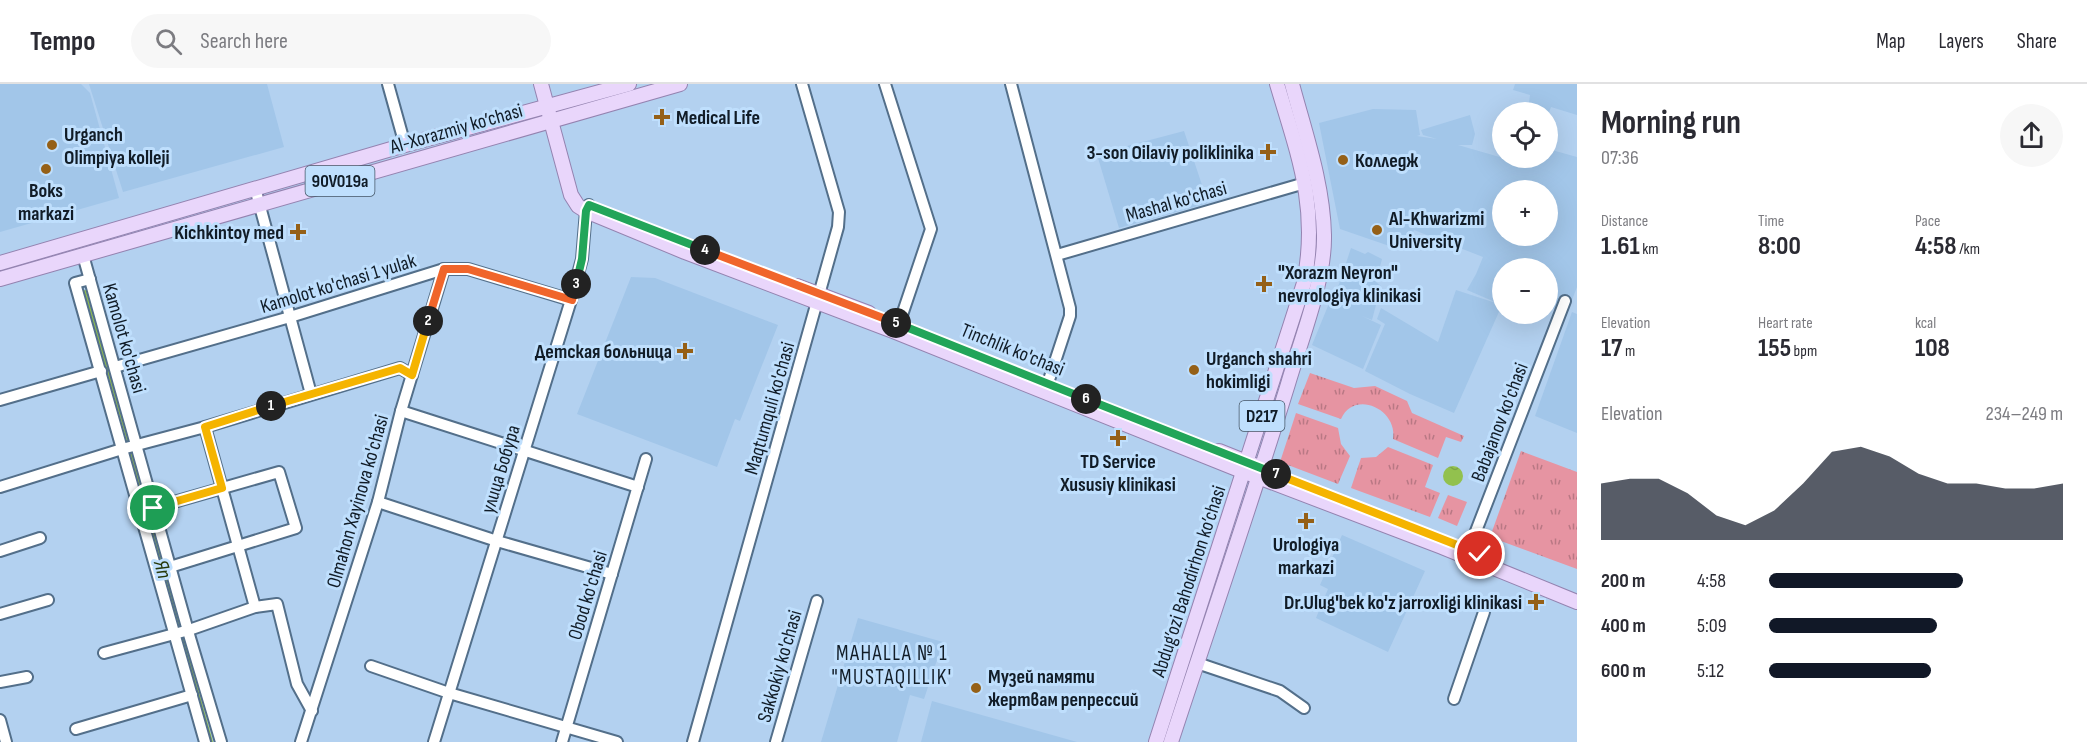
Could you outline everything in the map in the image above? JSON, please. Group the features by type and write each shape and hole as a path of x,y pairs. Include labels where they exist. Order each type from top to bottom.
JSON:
{"main road":[{"path":"541,84 550,105 571,195 578,206 587,208"},
{"path":"548,84 550,105"},
{"name":"Al-Xorazmiy ko’chasi","path":"0,263 405,145 629,84"},
{"name":"Al-Xorazmiy ko’chasi","path":"0,279 680,84"},
{"name":"Abdug’ozi Bahodirhon ko’chasi","path":"1171,742 1260,472 1318,286 1324,237 1322,207 1301,141 1277,84"},
{"name":"Abdug’ozi Bahodirhon ko’chasi","path":"1156,742 1304,283 1311,235 1301,141 1292,84"},
{"name":"Tinchlik ko'chasi","path":"587,208 893,331 1246,466 1467,554 1577,602"},
{"name":"Tinchlik ko'chasi","path":"818,299 899,324 1047,388"},
{"name":"Tinchlik ko'chasi","path":"1467,554 1577,593"}],"street":[{"path":"388,84 405,145"},
{"name":"Maqtumquli ko'chasi","path":"693,742 838,227 839,216 802,84"},
{"path":"885,84 931,230 899,324"},
{"path":"1011,84 1057,255 1070,316 1047,388"},
{"name":"Mashal ko'chasi","path":"1057,255 1305,183"},
{"path":"255,188 311,394"},
{"name":"улица Бобура","path":"434,742 572,300 582,259 587,208"},
{"path":"83,255 90,279"},
{"name":"Kamolot ko'chasi 1 yulak","path":"115,367 444,269 468,269 572,300"},
{"name":"Olmahon Xayinova ko'chasi","path":"301,742 378,502 401,411 444,269"},
{"name":"Kamolot ko'chasi","path":"205,742 75,283 90,279 221,742"},
{"name":"Babajanov ko'chasi","path":"1467,554 1565,301"},
{"path":"0,487 400,368 412,375"},
{"path":"0,400 101,371"},
{"path":"401,411 638,487"},
{"path":"205,427 255,608"},
{"name":"Obod ko'chasi","path":"562,742 646,459"},
{"path":"153,508 279,472 296,528 170,567"},
{"path":"378,502 496,541 612,574"},
{"path":"0,551 40,538"},
{"path":"0,614 48,600"},
{"name":"Sakkokiy ko'chasi","path":"776,742 817,601"},
{"path":"104,653 189,630 255,608 277,604 297,684 312,711"},
{"path":"1454,699 1484,612"},
{"path":"1197,663 1280,691 1304,708"},
{"path":"371,666 449,693 617,742"},
{"path":"0,682 27,677"},
{"path":"76,729 192,695"},
{"path":"0,720 6,742"}],"shaded area":[{"name":"Urganch Olimpiya kolleji","path":"0,84 81,84 90,93 119,198 0,232"},
{"path":"89,84 267,84 284,147 123,192"},
{"path":"1515,84 1577,84 1577,115 1558,109 1558,102 1529,102 1530,95 1513,90"},
{"path":"1373,109 1416,110 1420,135 1417,136 1437,139 1423,135 1421,130 1470,115 1475,134 1472,145 1458,145 1492,155 1492,168 1558,168 1558,152 1577,157 1577,287 1567,313 1558,310 1558,258 1492,258 1492,301 1467,290 1483,257 1414,230 1404,251 1340,229 1319,123"},
{"path":"1184,131 1208,203 1119,228 1098,158 1112,150"},
{"path":"1351,248 1365,254 1368,252 1382,259 1376,282 1381,286 1372,320 1362,316 1381,325 1363,369 1312,345 1330,301 1333,302"},
{"name":"Детская больница","path":"631,277 655,278 778,325 740,421 735,419 717,467 577,414"},
{"path":"1456,290 1492,302 1494,324 1454,413 1365,371 1385,324 1377,319 1381,308 1438,342"},
{"path":"1572,312 1577,314 1577,433 1535,416"},
{"path":"1342,535 1425,571 1388,652 1316,618 1328,589 1320,585"},
{"path":"858,618 943,642 924,699 910,695 897,742 821,742"},
{"path":"932,701 1077,742 921,742"}],"green space":[{"path":"1310,373 1354,388 1375,386 1407,401 1412,413 1464,436 1461,442 1446,437 1438,458 1393,439 1393,428 1389,419 1374,406 1355,405 1347,410 1341,419 1298,404"},
{"path":"1296,413 1338,428 1341,444 1350,456 1338,484 1280,462"},
{"path":"1388,447 1433,465 1425,487 1440,493 1430,517 1351,488 1361,458 1376,457"},
{"path":"1521,451 1577,472 1577,569 1490,537"},
{"path":"1448,495 1467,502 1457,526 1438,518"}],"water":[{"path":"1453,466 1460,469 1463,476 1460,483 1453,486 1446,483 1443,476 1446,469"}],"waterway":[{"name":"Яп","path":"85,291 129,445"},
{"name":"Яп","path":"130,450 181,630"},
{"name":"Яп","path":"182,635 212,742"}],"place":[{"name":"Medical Life","path":"662,117"},
{"name":"Urganch Olimpiya kolleji","path":"52,145"},
{"name":"3-son Oilaviy poliklinika","path":"1268,152"},
{"name":"Колледж","path":"1343,160"},
{"name":"Boks markazi","path":"46,169"},
{"name":"Al-Khwarizmi University","path":"1377,230"},
{"name":"Kichkintoy med","path":"298,232"},
{"name":"\"Xorazm Neyron\" nevrologiya klinikasi","path":"1264,284"},
{"name":"Детская больница","path":"685,351"},
{"name":"Urganch shahri hokimligi","path":"1194,370"},
{"name":"TD Service Xususiy klinikasi","path":"1118,438"},
{"name":"Urologiya markazi","path":"1306,521"},
{"name":"Dr.Ulug'bek ko'z jarroxligi klinikasi","path":"1536,602"},
{"name":"Музей памяти жертвам репрессий","path":"976,688"}],"district":[{"name":"MAHALLA № 1 \"MUSTAQILLIK'","path":"892,665"}],"route":[{"path":"153,508 222,488 205,427 400,368 412,375 444,269 468,269 572,300 582,259 586,211 589,205 899,324 1480,554"}]}
